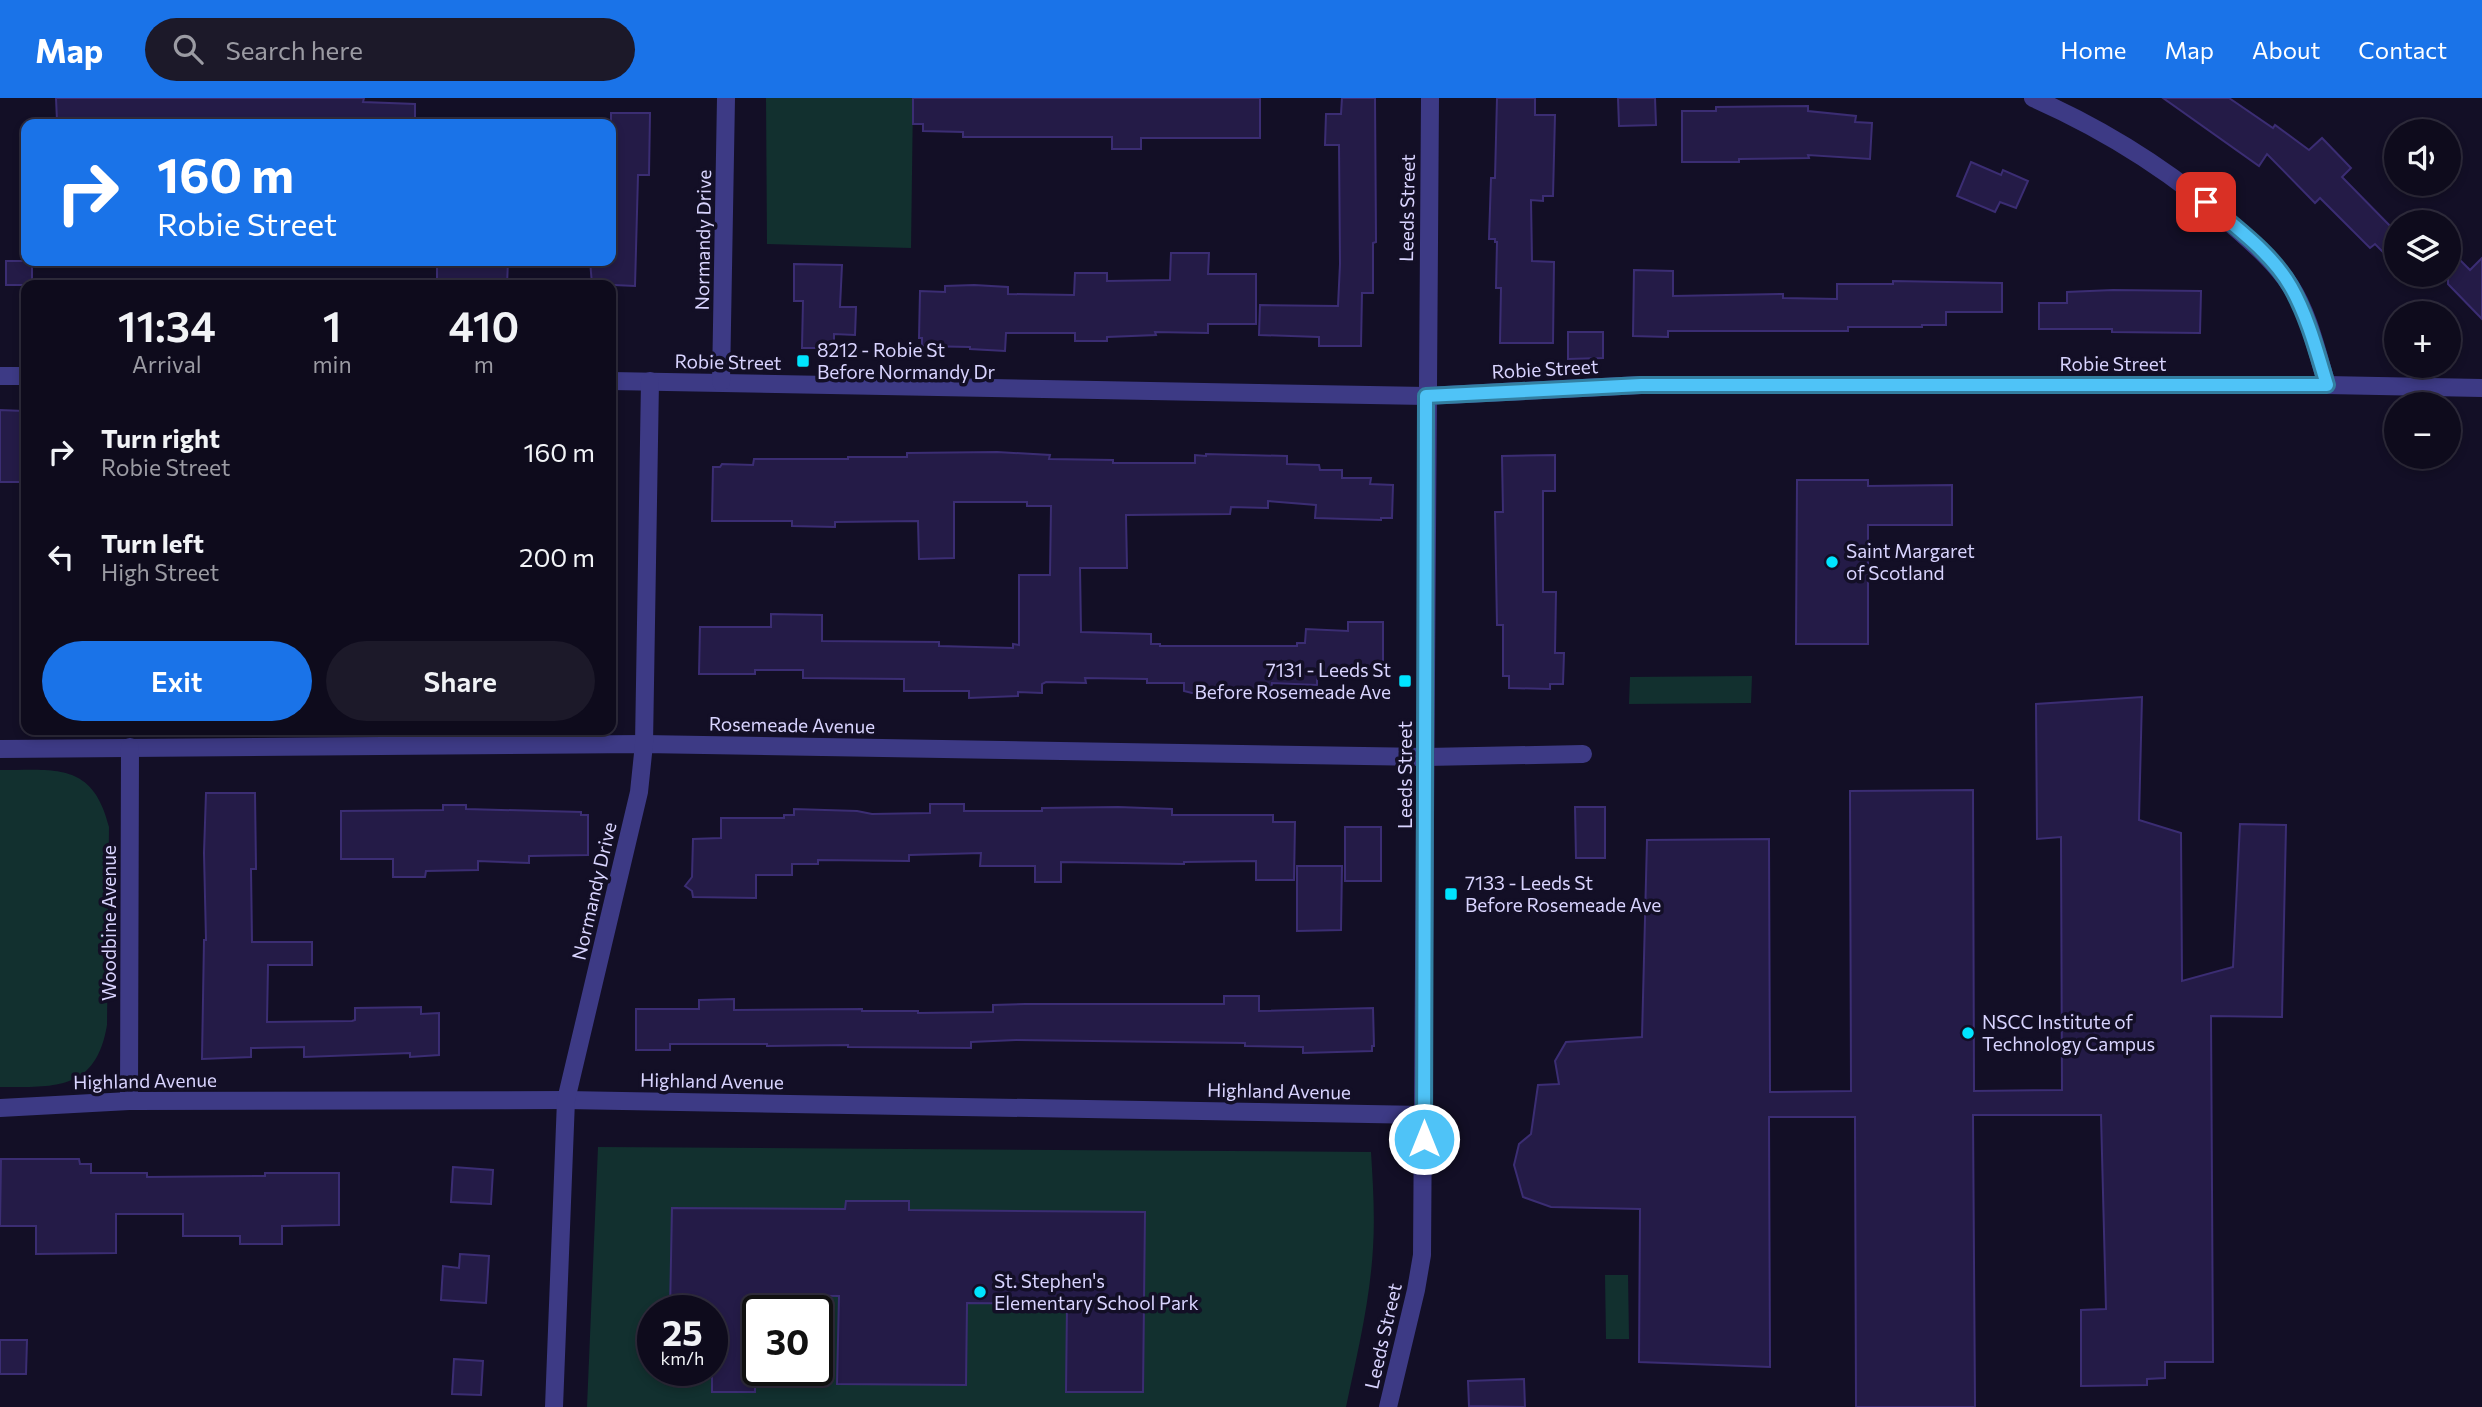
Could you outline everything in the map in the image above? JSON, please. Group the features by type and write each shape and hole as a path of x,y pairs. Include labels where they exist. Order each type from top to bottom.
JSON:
{"street":[{"name":"Normandy Drive","path":"722,382 726,98"},
{"name":"Leeds Street","path":"1388,1407 1422,1255 1430,98"},
{"path":"2033,98 2134,151 2206,202 2266,255 2291,285 2306,318 2327,385"},
{"path":"0,376 21,376"},
{"name":"Robie Street","path":"616,381 1426,396 1641,385 2327,385 2482,388"},
{"name":"Normandy Drive","path":"554,1407 566,1100 639,792 644,744 650,381"},
{"name":"Rosemeade Avenue","path":"0,749 644,744 1426,757 1583,754"},
{"name":"Woodbine Avenue","path":"129,1101 130,747"},
{"name":"Highland Avenue","path":"0,1108 129,1101 566,1100 1424,1115"}],"green space":[{"path":"766,98 913,98 911,248 767,244"},
{"path":"1752,676 1751,703 1629,704 1630,677"},
{"path":"0,770 55,771 82,780 102,806 109,827 107,1025 102,1047 93,1063 83,1074 55,1085 0,1087"},
{"name":"St. Stephen's Elementary School Park","path":"598,1147 1371,1152 1374,1236 1371,1268 1346,1407 587,1407"},
{"path":"1605,1275 1628,1275 1629,1339 1606,1339"}],"building":[{"path":"56,98 364,98 363,102 415,104 415,119 57,119"},
{"path":"913,98 1260,98 1260,138 1141,138 1141,149 1112,149 1112,137 963,137 963,132 923,131 923,124 913,124"},
{"path":"1342,98 1375,98 1376,242 1373,243 1373,293 1362,293 1361,346 1319,346 1319,337 1259,335 1260,305 1338,306 1339,145 1325,145 1326,114 1341,114"},
{"path":"1497,98 1535,98 1535,115 1555,115 1553,196 1543,196 1543,201 1531,200 1532,261 1554,262 1553,343 1500,343 1501,288 1496,288 1497,242 1495,239 1489,239 1491,178 1495,178"},
{"path":"1618,98 1655,98 1656,125 1619,126"},
{"path":"2163,98 2229,98 2273,128 2275,125 2309,150 2322,138 2351,168 2342,177 2384,220 2384,253 2375,244 2370,248 2320,198 2315,203 2267,154 2259,166"},
{"path":"1808,106 1808,111 1856,116 1855,122 1872,123 1870,159 1808,155 1809,158 1682,162 1682,111 1716,111 1716,107"},
{"path":"611,113 650,113 649,175 638,175 635,286 616,285 616,280 592,280 590,266 616,266 616,119 611,119"},
{"path":"1971,162 2001,175 2003,170 2028,181 2016,208 2000,202 1995,212 1957,196"},
{"path":"1171,253 1209,253 1208,274 1256,274 1256,324 1208,324 1208,333 1155,332 1156,335 1107,337 1107,341 1075,341 1075,333 1006,333 1005,351 922,346 922,338 919,338 920,291 945,292 945,286 974,285 1008,287 1008,294 1074,295 1075,273 1107,273 1107,281 1170,280"},
{"path":"2482,258 2482,319 2451,287 2461,287 2461,261 2470,270"},
{"path":"6,261 21,261 21,266 32,266 32,280 21,280 21,285 6,285"},
{"path":"794,264 842,265 840,307 856,307 855,335 834,334 834,348 802,348 803,301 794,301"},
{"path":"437,266 508,266 507,280 437,280"},
{"path":"1634,270 1673,271 1673,296 1783,294 1783,298 1837,299 1837,284 1893,284 1893,281 2002,283 2002,312 1946,312 1946,325 1922,327 1848,327 1848,331 1668,331 1668,337 1633,336"},
{"path":"2201,291 2200,333 2039,329 2039,303 2067,303 2067,292"},
{"path":"1568,332 1603,332 1603,358 1568,359"},
{"path":"0,410 21,411 20,482 0,482"},
{"path":"997,452 1050,455 1049,459 1113,460 1113,463 1195,463 1195,455 1206,454 1287,456 1287,464 1319,465 1320,470 1342,470 1342,478 1371,478 1370,484 1393,485 1392,518 1381,520 1315,518 1316,505 1268,501 1268,508 1231,507 1230,514 1126,515 1127,568 1080,568 1081,632 1151,634 1151,644 1160,646 1297,646 1297,643 1305,643 1306,629 1348,631 1348,622 1383,622 1383,664 1372,664 1372,669 1331,670 1331,678 1317,677 1317,685 1272,683 1271,693 1192,693 1184,691 1184,683 1147,683 1147,679 1085,678 1086,683 1046,682 1042,684 1042,693 1018,692 1018,696 969,698 969,691 904,691 904,679 803,678 803,670 755,670 755,674 699,674 700,627 771,627 771,614 822,615 822,641 939,642 939,646 1013,648 1013,644 1019,645 1019,575 1050,575 1051,506 1027,506 1027,502 954,502 954,558 919,559 918,521 835,522 835,527 792,526 792,521 712,521 713,467 720,467 722,464 753,465 754,459 848,459 907,457 907,453"},
{"path":"1555,455 1555,491 1543,491 1543,592 1556,592 1555,653 1564,653 1563,684 1550,684 1550,689 1509,688 1509,676 1503,676 1503,625 1497,625 1495,512 1503,512 1502,456"},
{"name":"Saint Margaret of Scotland","path":"1797,480 1868,480 1868,486 1952,485 1952,525 1868,525 1868,644 1796,644"},
{"path":"2142,697 2139,820 2181,833 2182,981 2233,967 2240,824 2286,825 2282,1017 2211,1016 2213,1362 2165,1362 2165,1378 2147,1379 2147,1385 2081,1386 2081,1310 2106,1309 2101,1115 1973,1115 1975,1407 1856,1407 1855,1117 1769,1117 1770,1367 1639,1362 1640,1209 1551,1207 1523,1197 1514,1165 1519,1144 1531,1134 1538,1085 1559,1084 1555,1061 1566,1042 1642,1037 1647,840 1769,839 1770,1092 1851,1091 1850,791 1973,790 1974,1091 2062,1090 2061,837 2037,839 2036,704"},
{"path":"206,793 255,793 256,869 251,869 252,942 312,942 312,965 268,965 267,1022 352,1021 355,1020 355,1008 421,1007 421,1014 439,1013 439,1055 410,1057 410,1053 304,1057 304,1047 251,1048 251,1057 202,1059 206,940"},
{"path":"930,804 964,804 964,811 1118,807 1172,809 1172,815 1273,815 1273,822 1295,822 1294,880 1256,880 1256,861 1184,864 1061,862 1061,882 1035,882 1035,866 980,866 981,853 909,855 909,861 818,860 818,864 792,864 792,875 756,875 756,898 693,897 692,891 685,886 692,877 693,839 721,838 721,818 784,818 784,815 794,815 794,809 872,814 930,813"},
{"path":"443,805 466,805 466,809 581,812 581,815 588,815 588,855 529,856 529,863 478,861 478,870 426,871 425,877 393,877 393,859 341,859 341,811 443,810"},
{"path":"1575,807 1605,807 1605,858 1576,858"},
{"path":"1345,827 1381,827 1381,881 1345,881"},
{"path":"1297,866 1342,866 1341,930 1297,931"},
{"path":"1224,996 1259,996 1259,1011 1373,1008 1374,1046 1372,1051 1303,1053 1303,1047 1245,1046 1245,1043 1016,1040 971,1042 971,1048 670,1044 670,1050 636,1050 636,1009 699,1009 699,1000 734,999 734,1010 862,1009 918,1013 993,1012 993,1005 1025,1004 1224,1004"},
{"path":"1,1159 79,1159 80,1164 91,1164 91,1173 147,1173 147,1177 339,1173 339,1225 282,1226 282,1244 240,1244 240,1236 183,1236 183,1214 116,1214 116,1253 36,1254 36,1226 0,1226"},
{"path":"453,1167 493,1170 491,1204 451,1202"},
{"path":"846,1201 909,1201 909,1210 1145,1212 1143,1392 1066,1392 1067,1304 967,1303 966,1385 837,1384 839,1296 742,1295 742,1386 755,1386 755,1392 712,1392 712,1386 728,1386 728,1295 670,1295 672,1208 845,1209"},
{"path":"460,1254 489,1256 486,1303 441,1300 443,1266 459,1268"},
{"path":"0,1340 27,1340 26,1374 0,1374"},
{"path":"454,1359 483,1361 481,1395 452,1394"},
{"path":"1524,1379 1525,1407 1469,1406 1468,1381"}],"place":[{"name":"8212 - Robie St Before Normandy Dr","path":"803,361"},
{"name":"Saint Margaret of Scotland","path":"1832,562"},
{"name":"7131 - Leeds St Before Rosemeade Ave","path":"1405,681"},
{"name":"7133 - Leeds St Before Rosemeade Ave","path":"1451,894"},
{"name":"NSCC Institute of Technology Campus","path":"1968,1033"},
{"name":"St. Stephen's Elementary School Park","path":"980,1292"}],"route":[{"path":"1424,1139 1426,396 1641,385 2327,385 2306,318 2291,285 2266,255 2206,202"}]}
